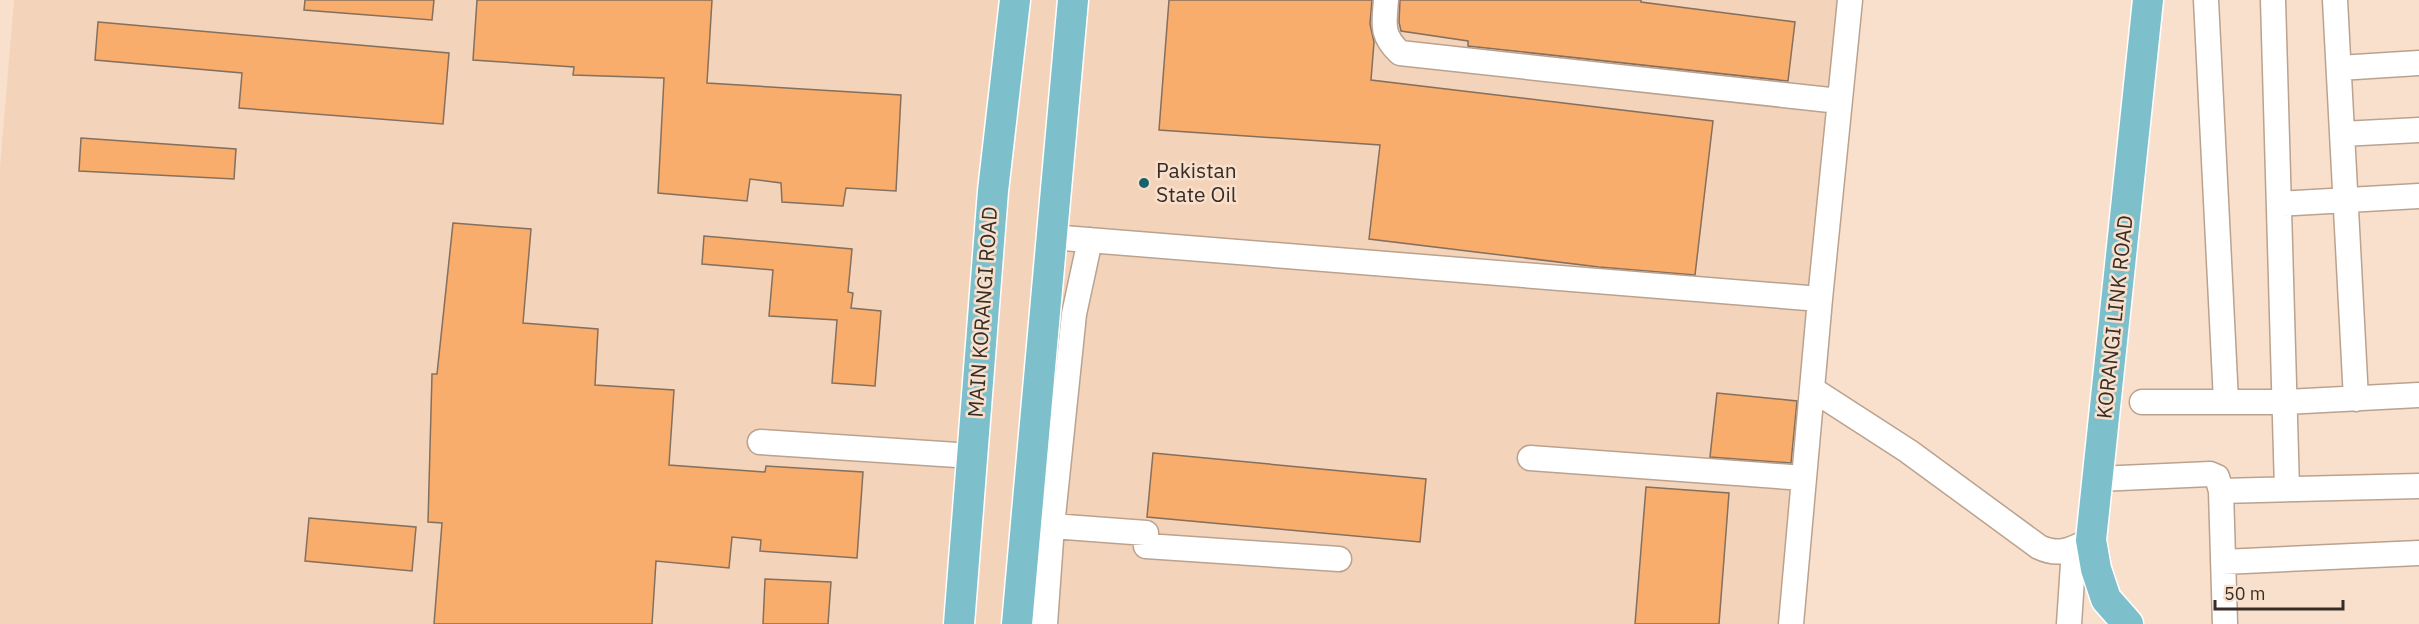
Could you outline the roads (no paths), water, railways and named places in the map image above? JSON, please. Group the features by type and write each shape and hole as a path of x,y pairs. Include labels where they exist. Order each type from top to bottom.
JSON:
{"main road":[{"name":"MAIN KORANGI ROAD","path":"959,624 993,191 1015,0"},
{"path":"1017,624 1073,0"},
{"name":"KORANGI LINK ROAD","path":"2128,624 2106,599 2096,569 2082,544 2098,479 2148,0"}],"street":[{"path":"1386,0 1384,29 1389,43 1400,53 1839,101"},
{"path":"1791,624 1850,0"},
{"path":"2206,0 2226,401"},
{"path":"2273,0 2287,489"},
{"path":"2335,0 2356,399"},
{"path":"2339,68 2419,63"},
{"path":"2342,134 2419,130"},
{"path":"2279,204 2419,196"},
{"path":"1051,237 1820,299"},
{"path":"1045,624 1052,526 1074,314 1090,240"},
{"path":"1812,389 1908,451 2039,547 2051,553 2065,552 2082,544"},
{"path":"2142,402 2285,402 2419,395"},
{"path":"760,442 972,456"},
{"path":"1530,458 1804,478"},
{"path":"2098,479 2210,474 2217,477 2221,491 2225,624"},
{"path":"2221,491 2419,486"},
{"path":"1052,526 1146,533 1146,546 1339,559"},
{"path":"2068,624 2082,544"},
{"path":"2223,562 2419,553"}],"place":[{"name":"Pakistan State Oil","path":"1144,183"}]}
